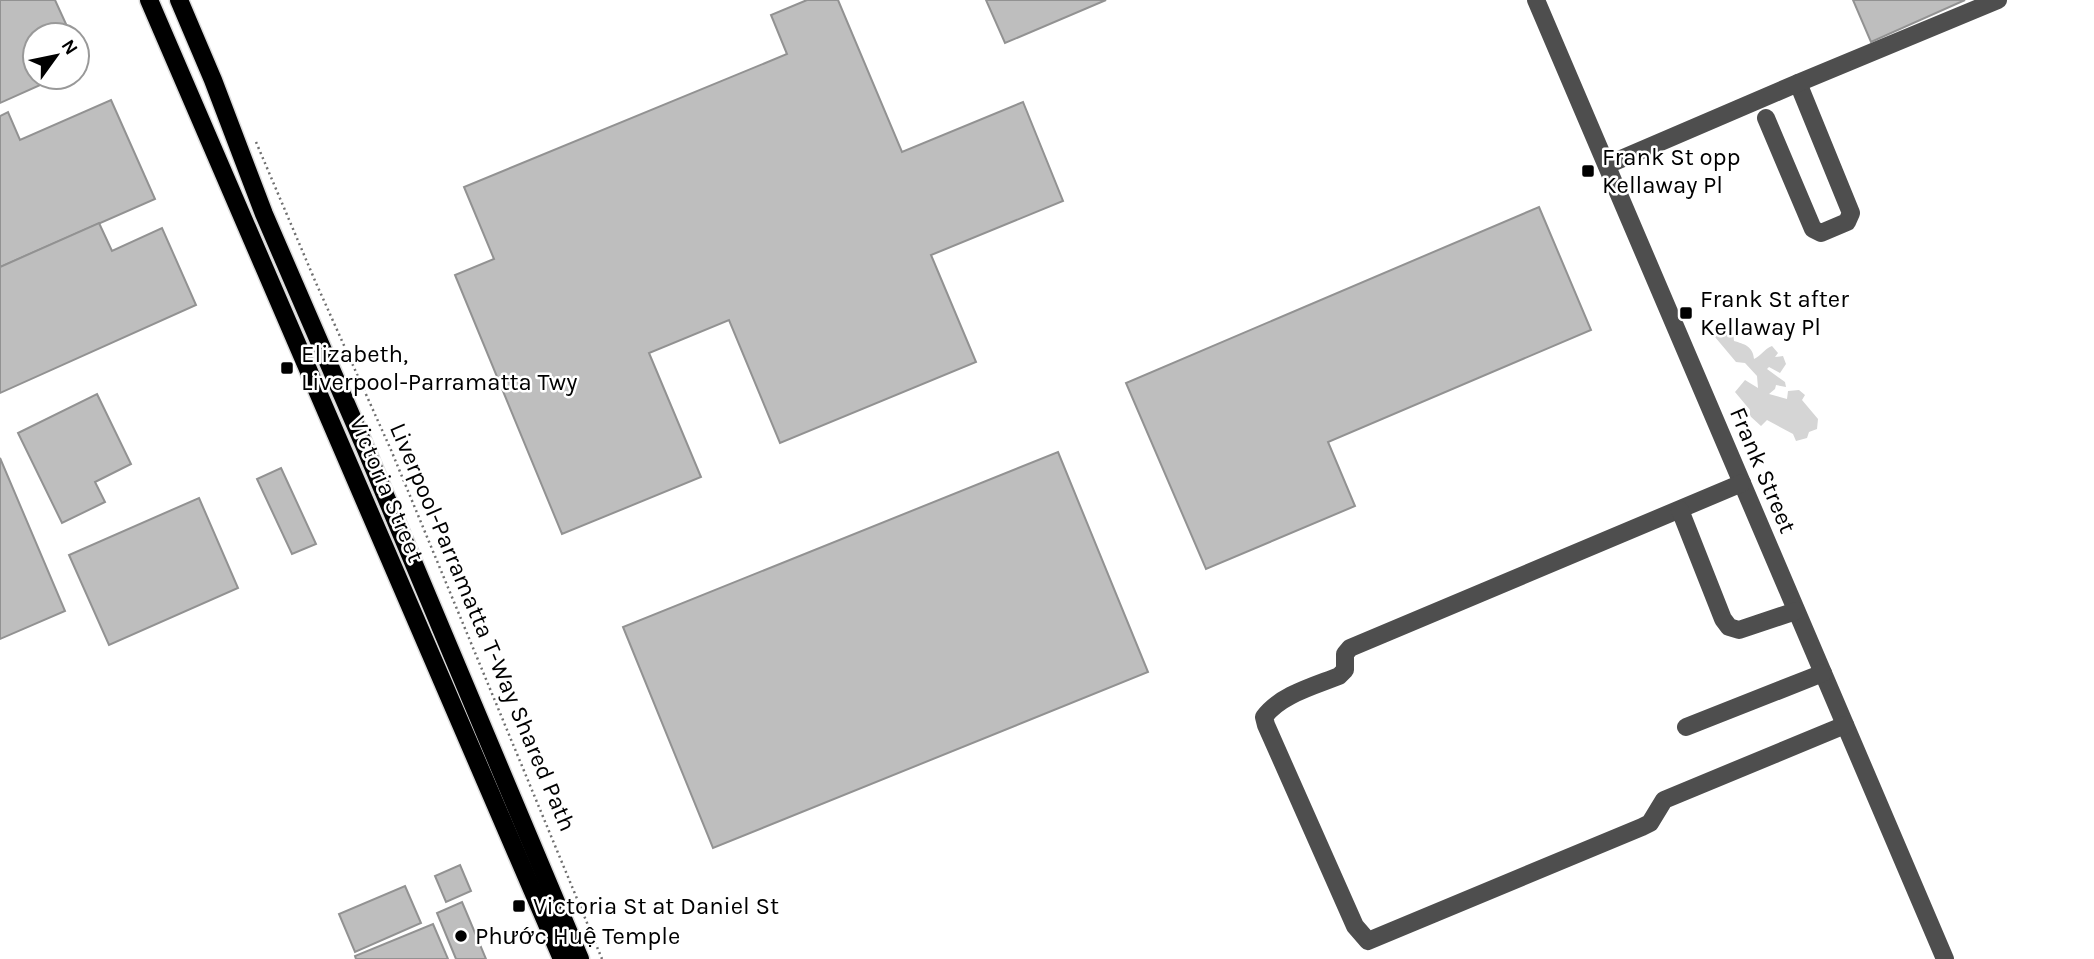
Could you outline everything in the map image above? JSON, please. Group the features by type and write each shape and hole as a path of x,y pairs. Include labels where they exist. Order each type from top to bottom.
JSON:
{"main road":[{"name":"Victoria Street","path":"149,0 562,959"},
{"name":"Victoria Street","path":"178,0 213,80 264,214 580,959"}],"street":[{"name":"Frank Street","path":"1536,0 1945,959"},
{"path":"1607,165 1998,0"},
{"path":"1766,118 1813,229 1821,233 1847,222 1851,213 1798,83"},
{"path":"1742,483 1350,648 1345,653 1345,670 1339,676 1285,699 1269,710 1264,717 1266,725 1349,914 1368,941 1642,827 1650,822 1664,800 1845,724"},
{"path":"1680,510 1723,619 1729,627 1739,630 1796,611"},
{"path":"1686,727 1823,673"}],"path":[{"name":"Liverpool-Parramatta T-Way Shared Path","path":"253,136 391,450 602,959"}],"shaded area":[{"path":"1720,332 1733,332 1734,341 1750,348 1754,359 1772,346 1778,353 1775,357 1783,356 1786,364 1780,373 1769,367 1767,369 1785,382 1786,387 1776,385 1769,394 1787,399 1788,391 1799,390 1805,395 1802,400 1818,419 1817,429 1809,432 1807,438 1796,441 1793,434 1767,420 1761,426 1750,416 1750,410 1735,392 1745,380 1758,388 1757,376 1745,363 1736,362 1715,337"}],"building":[{"path":"0,0 55,0 65,21 21,21 21,91 27,91 0,103"},
{"path":"807,0 838,0 902,152 1023,102 1063,201 931,255 976,362 780,443 729,320 649,353 701,477 562,534 455,275 494,259 464,187 787,54 771,15"},
{"path":"986,0 1106,0 1005,43"},
{"path":"1853,0 1965,0 1871,42"},
{"path":"111,100 155,199 0,267 0,116 8,112 20,140"},
{"path":"1539,207 1591,330 1328,442 1355,506 1206,569 1126,383"},
{"path":"99,223 112,251 162,228 196,305 0,393 0,267"},
{"path":"97,394 131,464 95,482 105,502 62,523 18,433"},
{"path":"1058,452 1148,672 713,848 623,627"},
{"path":"0,458 65,611 0,639"},
{"path":"281,468 316,544 292,554 257,479"},
{"path":"199,498 238,588 109,645 69,555"},
{"path":"460,865 471,891 446,902 435,876"},
{"path":"405,886 421,923 355,952 339,914"},
{"name":"Phước Huệ Temple","path":"462,902 486,959 456,959 437,913"},
{"path":"433,924 448,959 356,959 355,956"}],"place":[{"name":"Frank St opp Kellaway Pl","path":"1588,171"},
{"name":"Frank St after Kellaway Pl","path":"1686,313"},
{"name":"Elizabeth, Liverpool-Parramatta Twy","path":"287,368"},
{"name":"Victoria St at Daniel St","path":"519,906"},
{"name":"Phước Huệ Temple","path":"461,936"}]}
